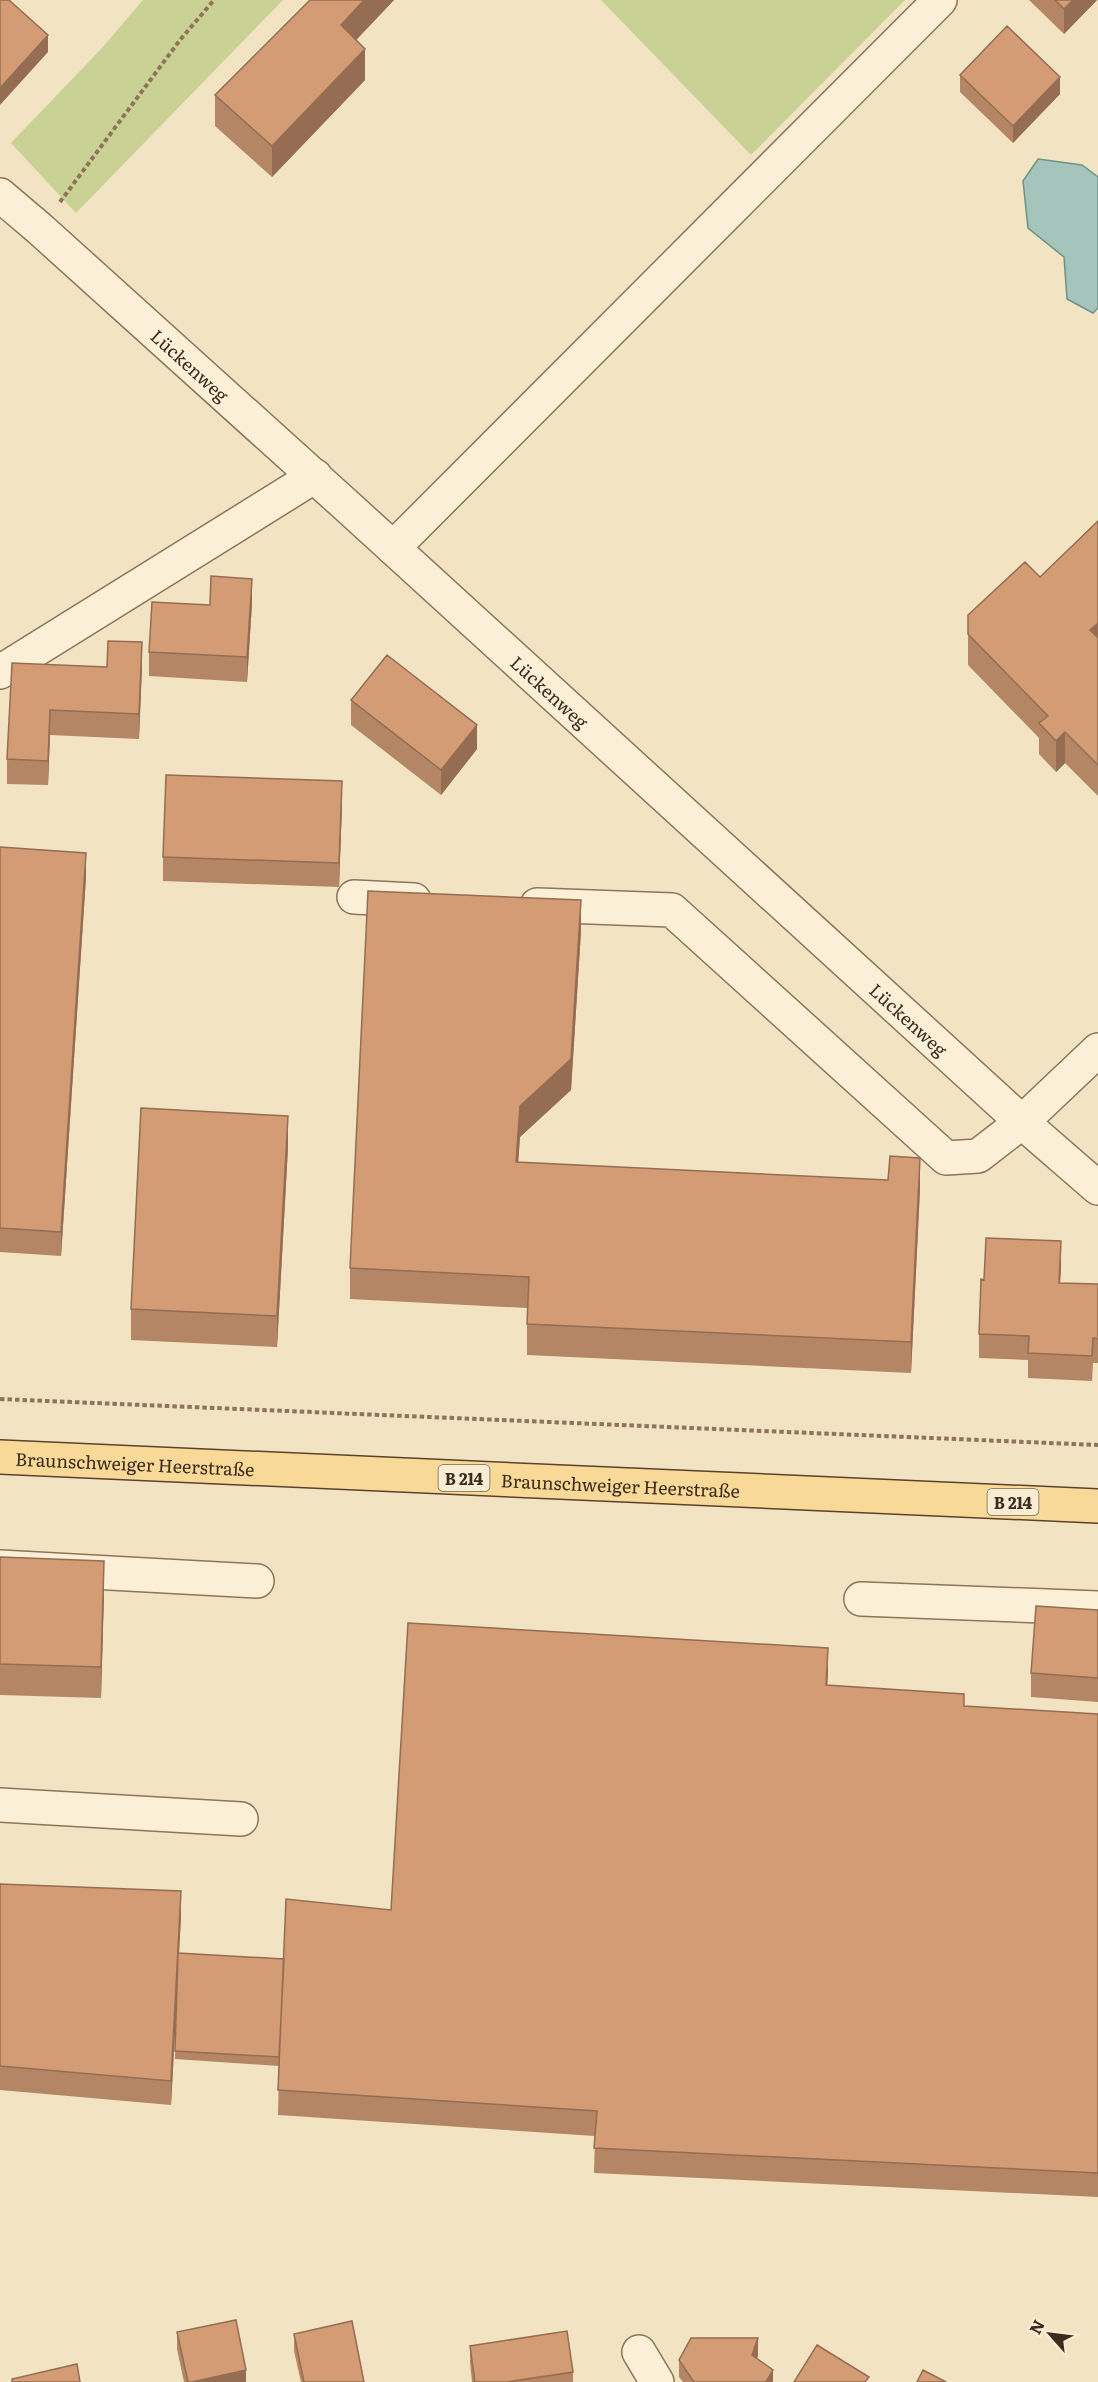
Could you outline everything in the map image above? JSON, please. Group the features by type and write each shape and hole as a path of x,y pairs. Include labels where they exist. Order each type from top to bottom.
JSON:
{"main road":[{"name":"Braunschweiger Heerstraße","path":"0,1457 1098,1506"}],"street":[{"path":"393,548 940,0"},
{"name":"Lückenweg","path":"0,195 315,477 1022,1122 1098,1188"},
{"path":"0,672 315,477"},
{"path":"354,897 448,901"},
{"path":"506,904 672,910 946,1158 978,1156 1022,1122 1098,1050"},
{"path":"0,1567 257,1581"},
{"path":"861,1599 1098,1608"},
{"path":"0,1805 241,1819"},
{"path":"639,2352 657,2382"}],"path":[{"path":"40,229 173,49 214,0"},
{"path":"0,1398 1098,1445"}],"green space":[{"path":"143,0 283,0 76,213 11,143 101,49"},
{"path":"601,0 905,0 751,155"}],"water":[{"path":"1038,159 1082,165 1098,177 1098,308 1093,313 1067,299 1064,257 1028,228 1023,181"}],"building":[{"path":"0,0 9,0 48,35 0,88"},
{"path":"310,0 364,0 341,25 365,49 272,146 215,95"},
{"path":"1055,0 1073,0 1064,9"},
{"path":"1007,26 1060,77 1013,126 960,75"},
{"path":"1098,521 1098,623 1090,630 1098,638 1098,765 1065,732 1056,741 1039,723 1048,716 968,634 968,615 1025,562 1040,577"},
{"path":"211,576 252,579 247,657 149,652 152,602 210,605"},
{"path":"108,641 142,642 139,714 50,710 48,761 7,759 12,663 107,667"},
{"path":"387,655 477,725 441,770 351,700"},
{"path":"166,775 342,781 339,863 163,857"},
{"path":"0,847 86,853 61,1232 0,1228"},
{"path":"368,891 581,900 571,1059 520,1106 516,1162 888,1180 890,1156 920,1158 911,1342 527,1324 529,1277 350,1268"},
{"path":"141,1108 288,1116 277,1316 131,1309"},
{"path":"986,1238 1061,1241 1059,1283 1098,1284 1098,1339 1093,1338 1092,1356 1028,1353 1029,1336 979,1334 981,1279 984,1280"},
{"path":"0,1557 104,1561 101,1667 0,1664"},
{"path":"1036,1606 1098,1610 1098,1678 1031,1673"},
{"path":"408,1623 828,1648 826,1685 964,1694 964,1706 1098,1714 1098,2173 594,2148 597,2111 278,2090 286,1899 391,1910"},
{"path":"0,1884 181,1891 171,2081 0,2066"},
{"path":"178,1953 284,1959 279,2057 175,2051"},
{"path":"236,2320 246,2370 188,2382 177,2332"},
{"path":"352,2321 364,2382 304,2382 294,2334"},
{"path":"567,2331 573,2372 507,2382 475,2382 470,2346"},
{"path":"691,2338 758,2338 752,2355 773,2370 766,2382 694,2382 679,2360"},
{"path":"817,2345 869,2377 865,2382 794,2382"},
{"path":"77,2364 80,2382 12,2382 12,2379"},
{"path":"923,2370 946,2382 917,2382"}]}
